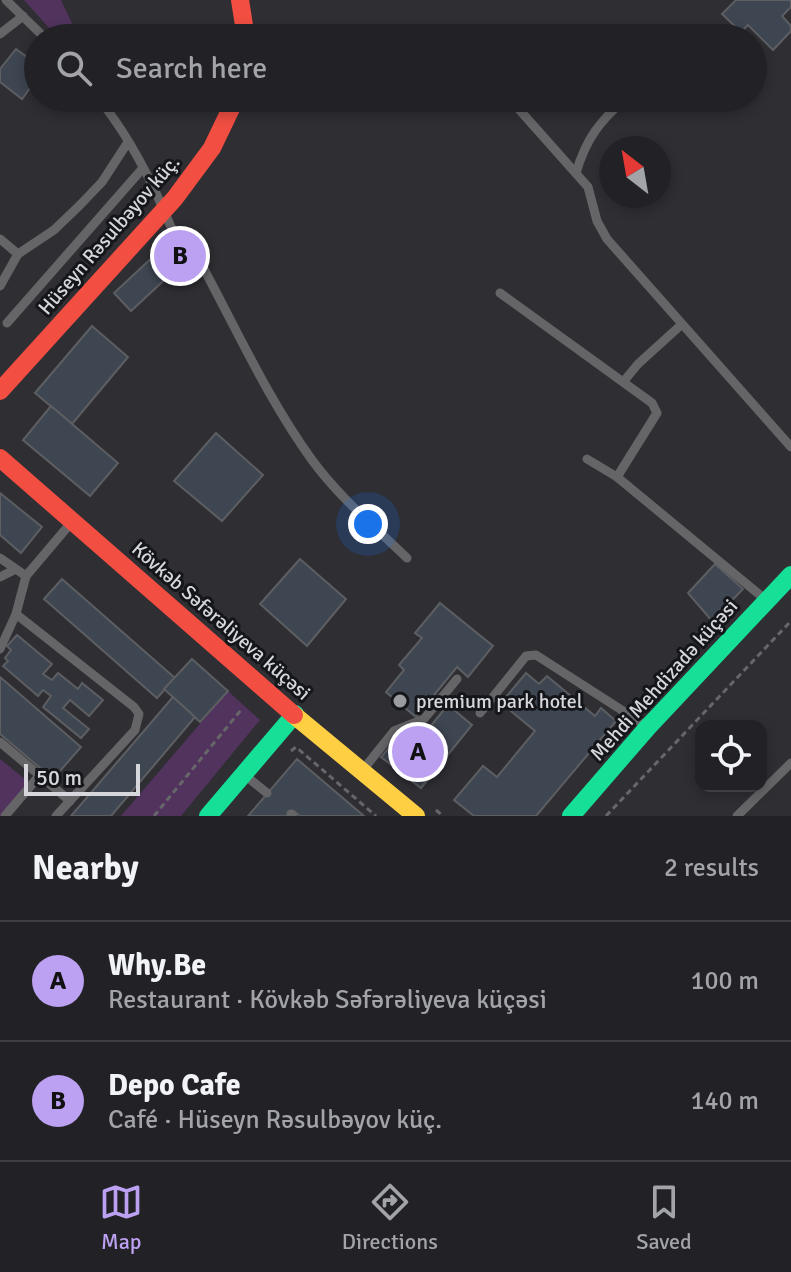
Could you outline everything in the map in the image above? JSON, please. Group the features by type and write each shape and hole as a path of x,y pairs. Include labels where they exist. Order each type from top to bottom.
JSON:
{"street":[{"path":"240,0 244,24"},
{"name":"Hüseyn Rəsulbəyov küç.","path":"0,391 163,212 209,150 230,112"},
{"name":"Kövkəb Səfərəliyeva küçəsi","path":"0,458 416,816"},
{"name":"Mehdi Mehdizadə küçəsi","path":"571,816 648,727 791,575"},
{"path":"208,816 295,714"}],"lane":[{"path":"6,0 31,24"},
{"path":"0,34 23,16"},
{"path":"108,112 143,168 192,278"},
{"path":"522,112 588,187 600,230 791,447"},
{"path":"576,173 584,145 610,112"},
{"path":"0,286 18,254 54,230 80,205 102,182 128,142"},
{"path":"7,323 143,168"},
{"path":"175,237 188,243 197,256 279,408 314,462 333,486 407,558"},
{"path":"0,239 18,254"},
{"path":"500,293 652,403 657,413 617,477"},
{"path":"624,381 681,325"},
{"path":"587,459 617,477 766,601"},
{"path":"0,649 16,614 26,576 72,521"},
{"path":"0,558 26,576"},
{"path":"0,577 14,570"},
{"path":"16,614 139,714 135,730 56,816"},
{"path":"480,713 526,656 536,655 648,727"},
{"path":"362,771 394,731 424,719 457,679"},
{"path":"0,742 70,801"},
{"path":"737,816 791,763"},
{"path":"243,774 267,793"},
{"path":"5,816 39,776"}],"path":[{"path":"606,816 791,621"},
{"path":"154,816 241,710"},
{"path":"288,753 296,747 376,816"}],"shaded area":[{"path":"24,0 61,0 72,24 45,24"},
{"path":"228,691 260,720 181,816 121,816"},
{"path":"0,759 31,784 4,816 0,816"}],"building":[{"path":"736,0 791,0 791,7 782,16 791,26 791,31 773,50 767,44 767,24 733,24 722,14"},
{"path":"16,49 24,55 22,99 0,82 0,69"},
{"path":"157,253 174,271 131,311 114,293"},
{"path":"92,326 128,357 72,424 35,393"},
{"path":"51,406 118,463 90,496 23,440"},
{"path":"216,433 263,475 222,521 174,481"},
{"path":"0,493 42,527 21,553 0,535"},
{"path":"300,559 346,599 307,646 260,604"},
{"path":"715,564 743,589 712,621 688,593"},
{"path":"62,579 175,678 157,698 44,599"},
{"path":"440,603 493,646 468,677 457,667 416,717 386,692 404,670 399,665 422,638 415,633"},
{"path":"17,635 52,664 43,674 52,680 58,673 78,689 82,683 103,700 89,716 70,700 63,708 89,729 81,738 43,707 51,696 43,690 38,696 3,666 11,650 7,646"},
{"path":"192,659 228,691 200,722 164,689"},
{"path":"526,673 539,684 547,676 595,716 601,708 616,721 536,816 474,816 454,800 483,766 497,777 535,731 501,703"},
{"path":"0,677 81,747 53,779 0,734"},
{"path":"173,697 195,717 111,816 71,816"},
{"path":"448,705 472,725 421,788 381,757 400,735 414,746"},
{"path":"297,759 364,816 300,816 294,811 289,816 248,816"}],"traffic: fast":[{"path":"571,816 648,727 791,575"},
{"path":"208,816 295,714"}],"traffic: slow":[{"path":"294,715 416,816"}],"traffic: jam":[{"path":"240,0 244,24"},
{"path":"0,391 175,198 212,148 229,112"},
{"path":"0,458 294,715"}],"place":[{"name":"Depo Cafe","path":"180,256"},
{"name":"premium park hotel","path":"400,701"},
{"name":"Why.Be","path":"418,752"}]}
